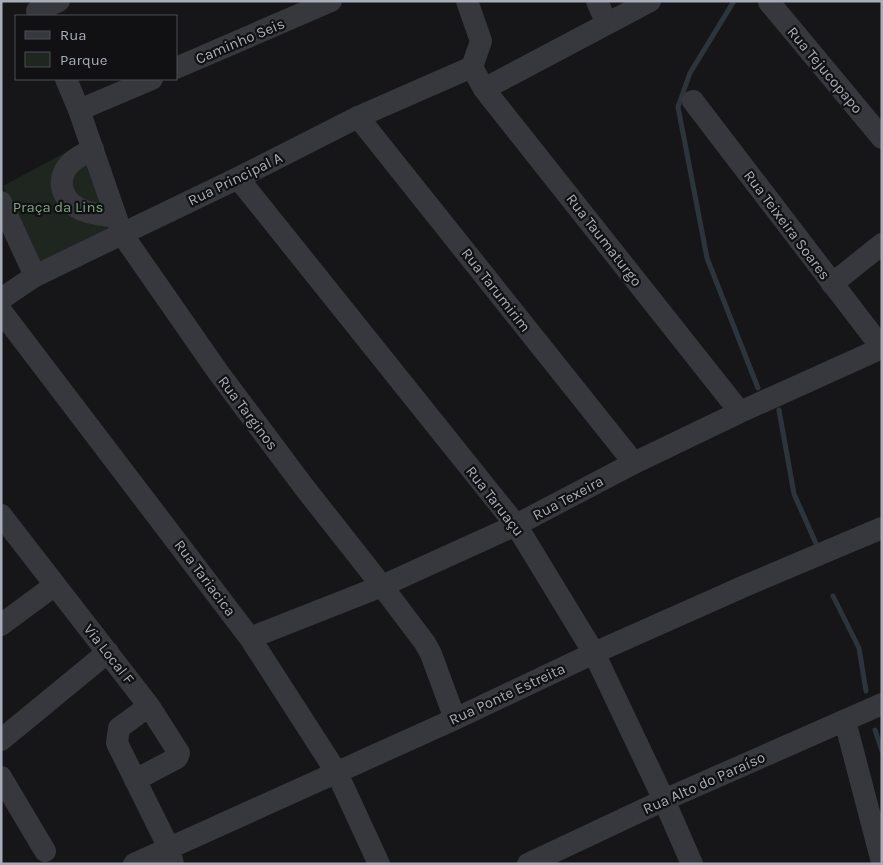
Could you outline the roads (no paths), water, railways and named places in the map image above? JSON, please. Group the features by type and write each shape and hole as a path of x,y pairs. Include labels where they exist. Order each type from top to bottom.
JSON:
{"street":[{"path":"36,9 59,1"},
{"name":"Caminho Seis","path":"178,67 331,1"},
{"path":"467,1 481,41 472,67"},
{"path":"597,1 607,24"},
{"path":"484,89 650,1"},
{"name":"Rua Tejucopapo","path":"769,2 882,138"},
{"name":"Rua Taumaturgo","path":"472,67 484,89 740,412"},
{"name":"Rua Principal A","path":"1,299 119,225 238,178 358,117 472,67"},
{"name":"Rua Targinos","path":"66,80 79,110 119,225 224,380 304,487 382,586 431,654 455,719"},
{"path":"79,110 150,80"},
{"name":"Rua Teixeira Soares","path":"693,101 882,348"},
{"name":"Rua Tarumirim","path":"358,117 634,463"},
{"path":"93,149 72,162 67,168 62,178 62,190 69,202 84,211 119,225"},
{"name":"Rua Taruaçu","path":"238,178 516,525 594,653 664,800 692,864"},
{"path":"1,202 35,276"},
{"path":"832,284 882,244"},
{"name":"Rua Tariacica","path":"1,311 250,638 337,773 379,864"},
{"name":"Rua Texeira","path":"250,638 382,586 516,525 634,463 740,412 882,348"},
{"name":"Via Local F","path":"1,515 149,706 179,755 177,758 135,780"},
{"name":"Rua Ponte Estreita","path":"134,864 171,856 337,773 594,653 882,528"},
{"path":"1,625 55,585"},
{"path":"1,740 108,652"},
{"name":"Rua Alto do Paraíso","path":"528,864 664,800 882,704"},
{"path":"149,706 122,725 117,736 118,746 171,856"},
{"path":"845,720 882,862"},
{"path":"1,777 45,851"}],"waterway":[{"path":"734,1 690,73 678,107 707,258 758,388"},
{"path":"779,410 794,494 818,548"},
{"path":"833,596 859,648 866,691"},
{"path":"875,730 882,751"}],"park label":[{"name":"Praça da Lins","path":"58,207"}]}
